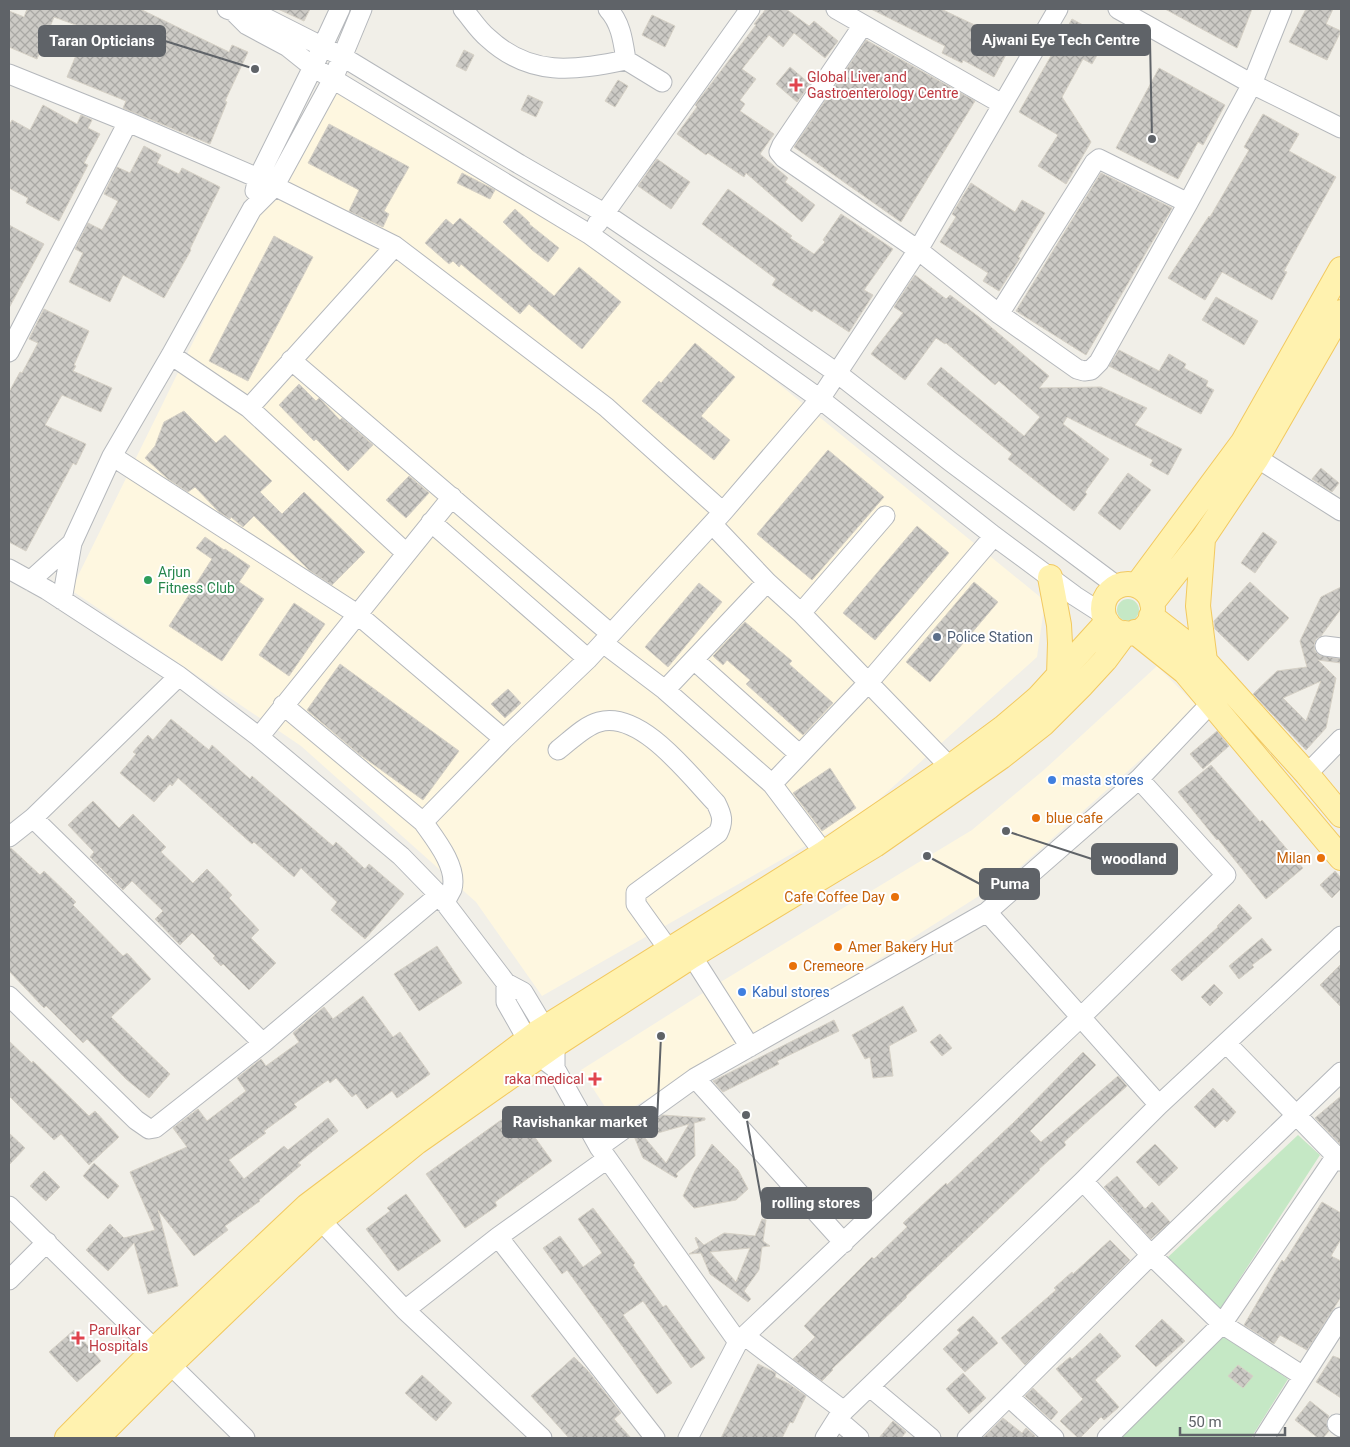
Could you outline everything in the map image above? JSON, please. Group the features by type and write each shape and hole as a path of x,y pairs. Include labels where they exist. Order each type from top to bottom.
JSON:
{"main road":[{"path":"545,1047 875,845 1001,757 1043,724 1105,660 1128,611 1243,442 1341,269"},
{"path":"67,1438 162,1358 314,1213 545,1047 669,950 824,853 950,767 1031,704 1059,675 1203,539 1257,458 1341,312"},
{"path":"1203,539 1198,606 1205,661"},
{"path":"1050,577 1059,625 1059,675"},
{"path":"1128,611 1190,646 1307,774 1341,816"},
{"path":"1128,611 1212,702 1341,858"},
{"path":"97,1438 162,1358"}],"street":[{"path":"62,600 72,543 112,456 171,355 266,182 313,67 340,9"},
{"path":"266,182 334,79 362,9"},
{"path":"463,9 487,37 510,55 525,62 546,68 573,69 626,60 662,82"},
{"path":"608,9 621,30 626,60"},
{"path":"589,234 750,9"},
{"path":"836,9 1002,104"},
{"path":"423,822 504,739 588,659 718,518 820,399 918,250 1058,9"},
{"path":"1118,9 1252,84 1341,128"},
{"path":"863,25 779,152 784,158 918,250 999,314 1077,369 1084,371 1091,370 1099,362 1188,203 1252,84 1282,9"},
{"path":"230,10 254,12 344,57 519,164 604,213 837,373 951,462 1128,611"},
{"path":"230,10 247,26 288,48 313,67 589,234 820,399 994,536 1050,577 1128,611"},
{"path":"10,76 128,122 266,182 395,246 606,407 718,518 768,582 801,613 950,767"},
{"path":"9,352 128,122"},
{"path":"999,314 1094,163 1099,159 1188,203"},
{"path":"249,408 395,246"},
{"path":"171,355 249,408 406,553"},
{"path":"291,360 452,497 772,784 824,853"},
{"path":"112,456 357,614 504,739"},
{"path":"1257,458 1339,507"},
{"path":"259,737 452,497"},
{"path":"801,613 884,516"},
{"path":"431,522 588,659"},
{"path":"772,784 868,683 994,536"},
{"path":"30,581 72,543"},
{"path":"9,569 62,600 179,676 259,737 401,856 442,899 506,983 506,1002 545,1047 603,1153 742,1339 841,1415 859,1438"},
{"path":"665,690 768,582"},
{"path":"694,660 799,754"},
{"path":"9,837 33,818 179,676"},
{"path":"405,1310 695,1078 987,912 1139,779 1212,702"},
{"path":"9,996 136,1120 149,1129 155,1128 442,899 452,887 452,874 445,855 423,822 283,705"},
{"path":"558,750 591,724 601,721 621,722 636,728 654,739 716,804 722,814 723,823 718,833 636,893 636,904 669,950"},
{"path":"1307,774 1341,739"},
{"path":"688,1438 742,1339 1081,1017 1226,875 1139,779"},
{"path":"33,818 263,1043"},
{"path":"987,912 1159,1105"},
{"path":"826,1438 841,1415 1159,1105 1341,936"},
{"path":"692,956 750,1047"},
{"path":"1107,1438 1222,1324 1338,1158 1226,1043"},
{"path":"967,1438 1150,1255 1341,1072"},
{"path":"695,1078 844,1243"},
{"path":"1083,1181 1150,1255 1222,1324 1303,1376"},
{"path":"9,1206 245,1438"},
{"path":"314,1213 405,1310 542,1438"},
{"path":"498,1237 655,1438"},
{"path":"9,1280 47,1242"},
{"path":"1264,1438 1341,1318"},
{"path":"870,1387 931,1438"},
{"path":"1009,1397 1054,1438"}],"shaded area":[{"path":"322,80 596,235 1045,601 1037,657 865,812 542,996 476,902 301,746 71,590"},
{"path":"1157,666 1196,705 1164,739 1009,877 808,1004 613,1119 581,1070 719,983 972,830 1045,769"}],"green space":[{"path":"1124,599 1132,599 1139,606 1139,614 1132,621 1124,621 1117,614 1117,606"},
{"path":"1298,1135 1320,1155 1220,1309 1167,1258"},
{"path":"1224,1336 1288,1379 1251,1438 1118,1438"}],"building":[{"path":"27,9 140,9 229,52 232,45 248,52 225,101 227,102 210,144 123,108 126,101 67,77 87,29 54,17 37,59 9,47 9,11 24,17"},
{"path":"278,9 310,9 304,21"},
{"path":"766,9 786,9 809,26 814,21 838,41 825,58 794,33 783,47 769,35 742,69 756,79 740,100 745,104 740,111 774,134 760,154 788,178 785,182 815,205 802,222 746,173 744,177 708,153 706,155 677,134 697,107 695,105"},
{"path":"871,9 941,9 981,28 977,34 1008,51 994,77 963,60 962,63 942,53 945,46"},
{"path":"1165,9 1252,9 1237,48"},
{"path":"1306,9 1333,9 1326,24 1341,31 1327,60 1289,42"},
{"path":"652,15 675,26 665,47 642,35"},
{"path":"1072,19 1107,38 1092,64 1083,59 1062,97 1091,142 1066,184 1038,166 1058,135 1019,112"},
{"path":"866,40 975,101 901,222 794,147"},
{"path":"464,50 474,55 466,71 456,66"},
{"path":"790,67 810,84 797,102 776,84"},
{"path":"1159,68 1225,105 1203,145 1198,142 1178,179 1116,148"},
{"path":"618,80 628,86 615,107 605,101"},
{"path":"528,95 543,102 536,117 521,110"},
{"path":"43,105 77,124 81,115 92,120 88,128 100,134 84,163 88,165 59,221 26,203 28,198 9,188 9,126 12,120 30,130"},
{"path":"1263,114 1299,134 1289,151 1336,177 1284,271 1287,272 1272,300 1222,272 1205,300 1168,278 1210,217 1249,150 1244,147"},
{"path":"329,124 409,167 384,211 389,214 383,227 349,211 359,190 308,163"},
{"path":"144,146 161,155 157,163 179,174 182,168 220,187 191,250 164,298 123,275 110,302 69,282 83,253 75,249 88,223 102,230 118,201 104,194 117,167 130,173"},
{"path":"657,159 690,182 671,209 638,186"},
{"path":"462,173 495,190 490,199 457,183"},
{"path":"1101,173 1172,208 1086,355 1016,311"},
{"path":"971,183 1015,212 1022,200 1045,213 999,291 983,281 988,273 940,242 956,217 952,214"},
{"path":"728,189 792,236 790,238 814,254 825,242 823,240 841,214 893,249 864,290 873,295 849,332 814,309 812,312 772,285 776,279 702,224"},
{"path":"515,209 529,224 559,248 548,262 532,250 503,222"},
{"path":"460,218 554,296 579,267 621,302 582,349 529,304 520,314 461,264 459,267 453,261 449,264 425,243 446,219 453,225"},
{"path":"9,225 44,244 9,308"},
{"path":"274,236 313,257 248,381 209,361"},
{"path":"915,275 946,299 950,295 1049,376 1039,388 1101,387 1147,408 1135,425 1182,449 1168,475 1150,465 1153,460 1067,417 1063,424 1109,459 1074,511 1008,459 1012,454 927,384 941,367 1024,436 1040,417 999,381 995,385 946,343 936,338 905,380 871,354 903,313 894,307"},
{"path":"1216,297 1258,321 1244,345 1202,320"},
{"path":"44,309 89,331 73,371 112,388 101,412 62,395 45,425 86,444 76,465 73,463 26,551 9,542 9,392 20,372 22,373 38,343 29,339"},
{"path":"695,343 735,377 701,416 730,440 714,460 642,401 659,381 661,383"},
{"path":"1119,350 1159,371 1169,354 1186,364 1184,368 1208,381 1206,386 1214,390 1201,414 1109,366"},
{"path":"299,384 316,401 319,398 340,420 342,418 373,445 348,471 316,439 314,441 279,405"},
{"path":"184,411 216,443 225,435 272,481 260,492 282,514 304,492 365,552 332,585 309,570 254,516 243,527 231,517 230,519 219,512 195,487 188,492 168,479 145,458 155,446 164,422"},
{"path":"828,450 884,497 812,580 757,534"},
{"path":"1321,468 1339,483 1332,492 1312,479"},
{"path":"1128,473 1151,490 1120,530 1098,513"},
{"path":"409,476 429,493 406,518 386,500"},
{"path":"917,526 949,553 875,640 843,613"},
{"path":"1263,532 1277,542 1255,573 1241,563"},
{"path":"205,537 250,566 239,582 264,599 222,661 169,626 212,559 196,548"},
{"path":"974,582 998,602 930,682 906,662"},
{"path":"1250,582 1289,618 1248,661 1215,629 1214,621"},
{"path":"699,583 722,602 668,667 645,647"},
{"path":"1341,587 1341,609 1321,636 1316,639 1314,645 1315,651 1319,655 1341,659 1341,663 1318,660 1336,678 1326,728 1306,750 1253,694 1277,671 1307,667 1300,641 1321,597","holes":["1321,681 1306,721 1283,698"]},
{"path":"294,603 325,624 289,676 259,655"},
{"path":"745,622 792,661 789,664 833,703 803,735 746,684 750,680 727,660 723,665 713,656"},
{"path":"340,664 459,751 423,800 359,754 307,710"},
{"path":"508,689 521,703 505,718 491,704"},
{"path":"171,719 209,750 212,745 250,779 252,776 333,846 336,842 365,869 369,864 404,894 365,939 331,910 337,902 301,868 294,877 254,842 252,844 178,778 154,802 120,773 136,754 133,752 148,735 153,740"},
{"path":"1217,731 1229,746 1203,769 1190,754"},
{"path":"1211,765 1303,868 1266,899 1178,792"},
{"path":"830,768 856,808 822,831 793,793"},
{"path":"93,801 119,828 133,814 166,847 161,852 193,883 207,869 232,895 229,898 259,930 251,938 276,963 249,990 223,964 221,966 213,958 215,956 192,933 180,945 155,919 163,911 132,881 123,890 90,857 94,852 68,825"},
{"path":"9,848 40,875 44,871 76,902 73,905 123,956 127,953 151,979 111,1017 170,1074 149,1098 126,1079 87,1039 83,1043 46,1006 44,1008 9,971"},
{"path":"1335,871 1341,878 1341,889 1332,898 1320,885"},
{"path":"1239,904 1252,918 1182,981 1171,970 1218,927"},
{"path":"1262,938 1272,950 1252,965 1254,967 1239,979 1229,966"},
{"path":"437,946 462,983 419,1011 394,974"},
{"path":"1341,964 1341,1007 1320,985"},
{"path":"1214,984 1223,993 1210,1006 1201,997"},
{"path":"363,996 393,1037 400,1032 430,1074 397,1098 392,1091 367,1109 356,1094 352,1097 336,1078 330,1083 328,1080 294,1104 297,1107 229,1160 244,1179 284,1146 288,1150 328,1118 338,1131 298,1163 301,1165 260,1201 225,1226 228,1230 194,1256 158,1210 178,1286 148,1294 134,1243 108,1271 86,1250 110,1224 124,1238 155,1230 130,1172 187,1147 173,1128 198,1109 207,1121 246,1091 237,1078 261,1059 266,1066 299,1042 293,1033 324,1007 333,1019"},
{"path":"903,1006 917,1031 889,1046 893,1076 873,1078 870,1057 865,1059 852,1035"},
{"path":"834,1020 839,1031 777,1061 779,1064 723,1092 713,1081"},
{"path":"940,1034 952,1048 942,1056 930,1042"},
{"path":"9,1041 32,1063 33,1061 89,1116 95,1111 119,1137 89,1165 61,1134 54,1140 9,1096"},
{"path":"1083,1052 1096,1065 1030,1131 1041,1142 1118,1076 1127,1086 1064,1142 1066,1145 906,1296 822,1381 793,1359 815,1337 804,1326 872,1257 874,1259 907,1227 903,1223 1013,1123"},
{"path":"1213,1088 1236,1112 1227,1122 1224,1119 1215,1128 1194,1107"},
{"path":"1341,1096 1341,1145 1315,1118"},
{"path":"515,1110 552,1161 495,1202 497,1206 465,1228 426,1174"},
{"path":"662,1115 705,1118 705,1120 694,1123 695,1156 676,1174 678,1176 676,1178 643,1158 634,1136","holes":["689,1124 666,1163 644,1137"]},
{"path":"9,1133 25,1148 9,1165"},
{"path":"712,1144 738,1170 748,1189 736,1200 694,1208 683,1196 695,1171"},
{"path":"1155,1144 1178,1168 1159,1186 1136,1162"},
{"path":"94,1163 119,1186 108,1199 83,1176"},
{"path":"44,1171 60,1187 46,1201 30,1186"},
{"path":"1117,1176 1145,1209 1152,1202 1170,1222 1151,1239 1104,1187"},
{"path":"406,1194 441,1241 398,1271 366,1229 390,1211 387,1208"},
{"path":"1322,1202 1341,1213 1341,1239 1331,1256 1341,1261 1341,1297 1307,1350 1280,1335 1274,1344 1244,1325 1282,1260 1284,1262"},
{"path":"593,1208 635,1263 633,1265 663,1307 666,1305 705,1358 691,1368 643,1301 623,1315 672,1383 657,1394 567,1270 562,1274 543,1248 560,1236 583,1267 602,1253 578,1219"},
{"path":"762,1219 766,1220 763,1241 770,1246 762,1247 759,1270 744,1291 751,1299 748,1302 710,1274 701,1253 689,1254 699,1248 696,1237 704,1245 724,1233 755,1236","holes":["750,1248 736,1282 710,1252"]},
{"path":"1110,1240 1130,1260 1025,1365 1001,1338 1056,1290 1054,1288 1072,1272 1073,1274"},
{"path":"973,1316 998,1343 965,1372 943,1349 960,1333 957,1330"},
{"path":"1162,1319 1185,1341 1156,1367 1135,1346"},
{"path":"74,1330 101,1361 77,1382 49,1352"},
{"path":"1100,1333 1121,1356 1095,1380 1119,1407 1104,1420 1101,1417 1078,1438 1060,1421 1083,1399 1056,1369 1070,1357 1072,1359"},
{"path":"1333,1356 1341,1359 1341,1398 1316,1382"},
{"path":"574,1357 588,1371 621,1413 614,1419 631,1438 569,1438 531,1396"},
{"path":"758,1364 776,1373 775,1377 806,1396 793,1423 790,1422 782,1438 721,1438"},
{"path":"1238,1365 1253,1376 1243,1388 1228,1376"},
{"path":"963,1373 986,1398 969,1414 946,1389"},
{"path":"422,1375 452,1403 436,1421 405,1393"},
{"path":"1033,1388 1058,1412 1051,1420 1025,1396"},
{"path":"1310,1401 1329,1416 1326,1423 1329,1431 1323,1438 1318,1438 1295,1420"},
{"path":"1003,1418 1022,1433 1026,1428 1035,1436 1032,1438 983,1438"},
{"path":"893,1421 906,1432 901,1438 879,1438"}],"place":[{"name":"Taran Opticians","path":"255,69"},
{"name":"Global Liver and Gastroenterology Centre","path":"796,85"},
{"name":"Ajwani Eye Tech Centre","path":"1152,139"},
{"name":"Arjun Fitness Club","path":"148,580"},
{"name":"Police Station","path":"937,637"},
{"name":"masta stores","path":"1052,780"},
{"name":"blue cafe","path":"1036,818"},
{"name":"woodland","path":"1006,831"},
{"name":"Puma","path":"927,856"},
{"name":"Milan","path":"1321,858"},
{"name":"Cafe Coffee Day","path":"895,897"},
{"name":"Amer Bakery Hut","path":"838,947"},
{"name":"Cremeore","path":"793,966"},
{"name":"Kabul stores","path":"742,992"},
{"name":"Ravishankar market","path":"661,1036"},
{"name":"raka medical","path":"595,1079"},
{"name":"rolling stores","path":"746,1115"},
{"name":"Parulkar Hospitals","path":"78,1338"}]}
